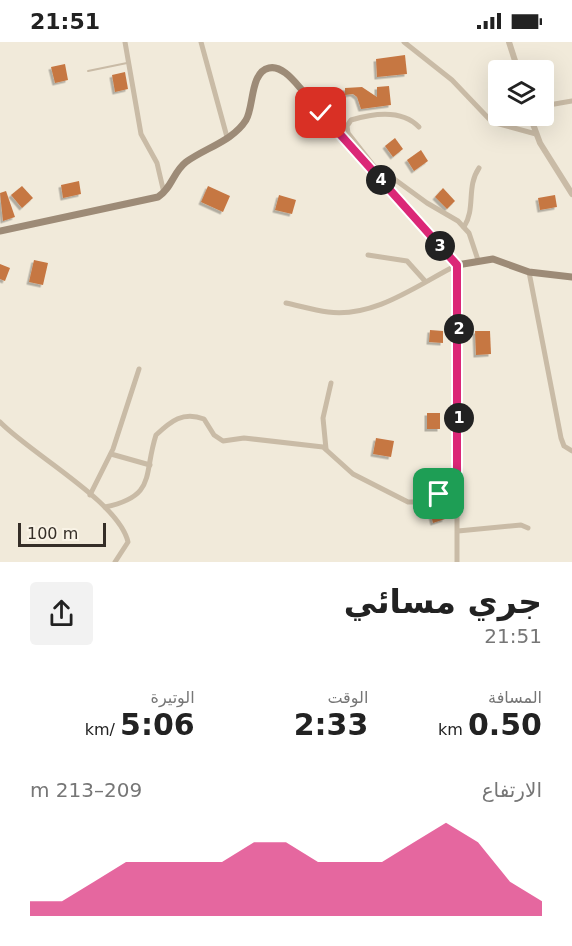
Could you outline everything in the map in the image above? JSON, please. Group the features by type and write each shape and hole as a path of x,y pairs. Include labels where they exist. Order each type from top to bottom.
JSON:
{"main road":[{"path":"0,231 147,200 164,193 185,162 227,138 244,123 260,75 266,68 276,68 282,70 302,90 457,265 478,260 502,260 529,272 572,277"}],"street":[{"path":"125,42 141,134 157,163 164,193"},
{"path":"201,42 227,138"},
{"path":"404,42 452,80 492,122 536,134"},
{"path":"509,42 515,60"},
{"path":"554,104 572,101"},
{"path":"419,127 406,116 393,114 363,117 348,123 348,133 374,170 386,173 464,227 478,260"},
{"path":"533,126 536,134 569,184 572,194"},
{"path":"464,227 471,213 470,184 479,168"},
{"path":"368,255 407,261 425,281"},
{"path":"286,303 328,312 352,311 396,299 457,265 458,562"},
{"path":"529,272 561,438 564,446 572,451"},
{"path":"90,495 111,454 139,369"},
{"path":"331,383 323,418 326,448 339,464 353,474 408,502 417,502 457,488"},
{"path":"105,507 124,503 138,493 149,474 156,435 173,421 188,415 204,419 214,435 223,441 244,438 279,440 326,448"},
{"path":"0,422 18,440 105,507 121,524 128,542 116,562"},
{"path":"111,454 150,465"},
{"path":"458,531 521,525 528,528"}],"lane":[{"path":"88,71 130,62"}],"building":[{"path":"405,55 407,74 377,77 376,59"},
{"path":"65,64 68,80 55,83 51,67"},
{"path":"125,72 128,89 115,92 112,75"},
{"path":"389,86 391,105 361,109 357,97 353,94 345,95 345,88 362,87 377,97 377,87"},
{"path":"395,138 403,149 393,157 385,146"},
{"path":"421,150 428,161 414,171 407,160"},
{"path":"79,181 81,194 63,198 61,185"},
{"path":"22,186 33,198 22,208 11,195"},
{"path":"208,186 230,196 223,212 201,202"},
{"path":"443,188 455,201 447,209 435,197"},
{"path":"6,191 15,217 3,221 0,193"},
{"path":"279,195 296,200 292,214 275,210"},
{"path":"555,195 557,207 540,210 538,198"},
{"path":"34,260 48,263 43,285 29,282"},
{"path":"0,264 10,268 5,281 0,279"},
{"path":"430,330 443,331 443,343 429,342"},
{"path":"475,331 490,331 491,354 476,355"},
{"path":"427,413 440,413 440,429 427,429"},
{"path":"376,438 394,441 391,457 373,454"},
{"path":"440,500 445,519 433,523 428,503"}],"route":[{"path":"321,113 457,265 459,276 459,419 457,488 439,494"}]}
